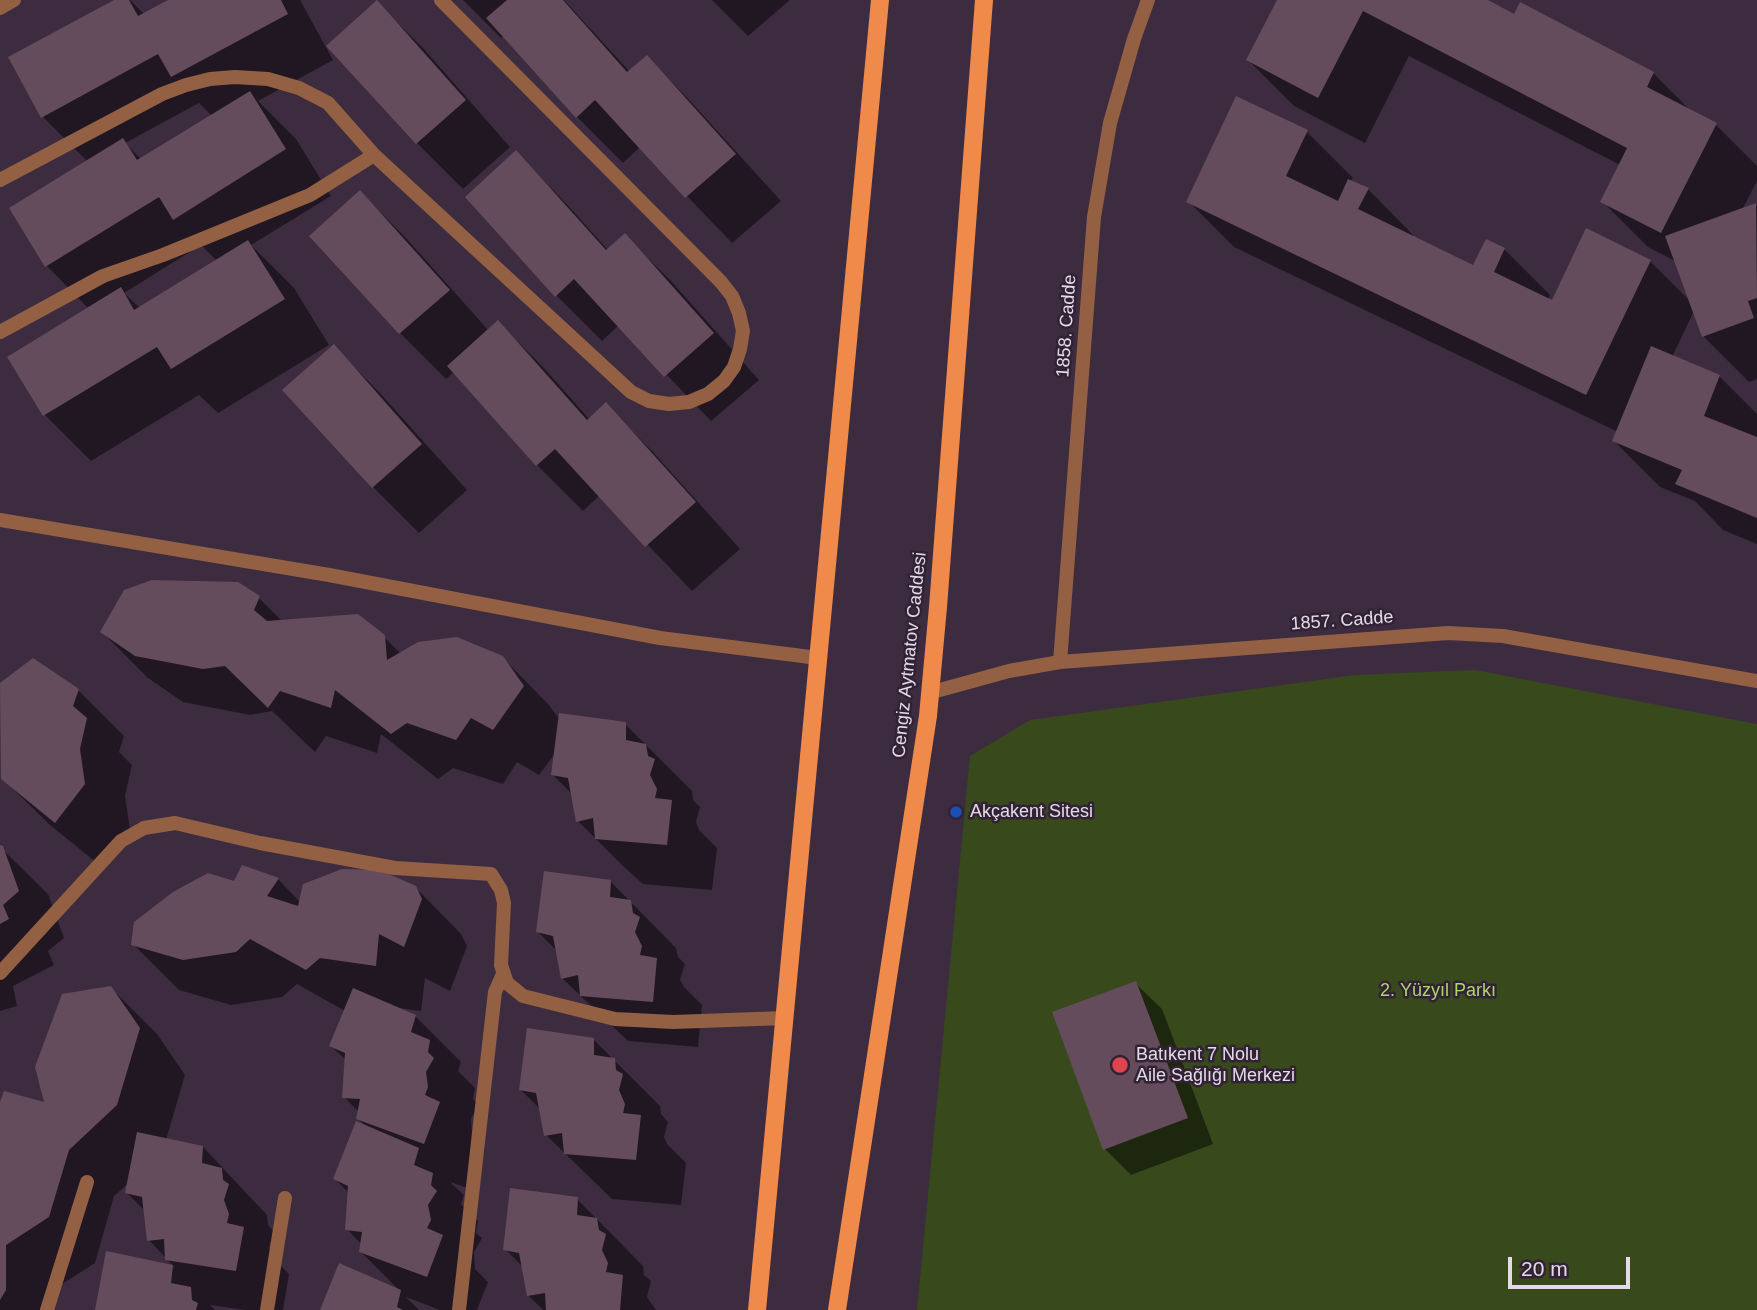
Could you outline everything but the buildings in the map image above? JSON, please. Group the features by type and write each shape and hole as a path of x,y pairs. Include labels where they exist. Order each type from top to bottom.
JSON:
{"main road":[{"path":"757,1310 880,0"},
{"name":"Cengiz Aytmatov Caddesi","path":"837,1310 928,716 984,0"}],"street":[{"path":"0,8 14,0"},
{"path":"0,180 162,94 210,79 268,79 299,89 328,103 374,155 631,391 649,401 669,404 689,402 708,394 724,381 734,367 740,349 743,331 732,296 441,0"},
{"name":"1858. Cadde","path":"1060,662 1094,217 1110,123 1133,39 1148,0"},
{"path":"0,332 103,276 163,255 310,195 374,155"},
{"path":"0,520 329,575 660,638 818,658"},
{"name":"1857. Cadde","path":"929,693 1009,671 1060,662 1448,633 1477,633 1757,681"},
{"path":"0,973 121,841 144,828 175,823 260,843 395,868 491,874 505,903 500,965 514,990 523,996 615,1019 673,1022 785,1018"},
{"path":"458,1310 495,992 503,974"},
{"path":"47,1310 88,1182"},
{"path":"267,1310 285,1198"}],"green space":[{"name":"2. Yüzyıl Parkı","path":"1475,670 1757,724 1757,1310 917,1310 970,756 1030,720 1355,675"}],"place":[{"name":"Akçakent Sitesi","path":"956,812"},
{"name":"Batıkent 7 Nolu Aile Sağlığı Merkezi","path":"1120,1065"}]}
